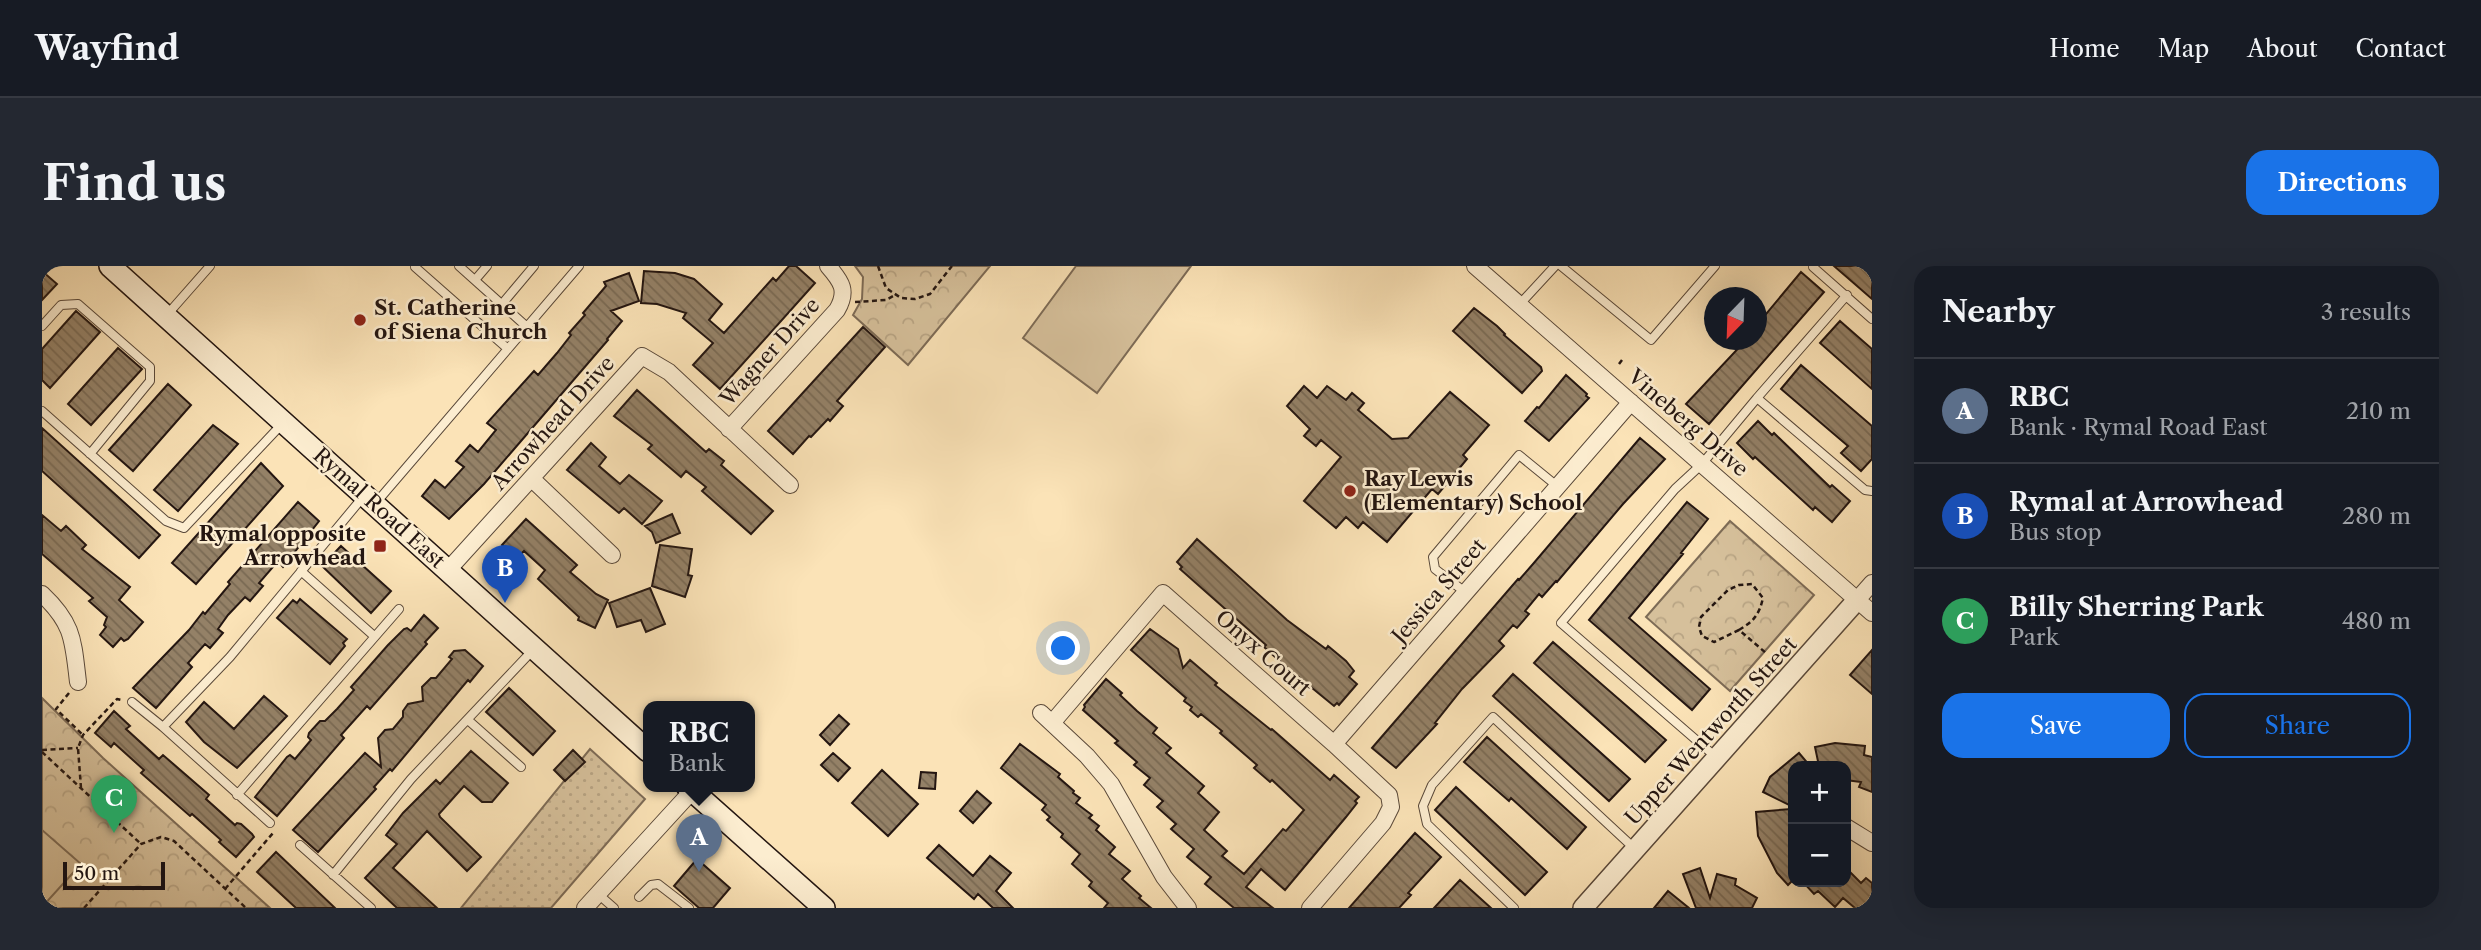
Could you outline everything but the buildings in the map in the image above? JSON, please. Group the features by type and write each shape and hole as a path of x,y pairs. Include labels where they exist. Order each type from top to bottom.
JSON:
{"main road":[{"name":"Rymal Road East","path":"110,266 536,647 643,746"},
{"path":"693,792 824,908"}],"street":[{"name":"Wagner Drive","path":"729,429 837,310 843,300 843,289 839,279 828,266"},
{"name":"Vineberg Drive","path":"1475,266 1872,613"},
{"name":"Arrowhead Drive","path":"448,570 642,356 669,372 790,485"},
{"name":"Jessica Street","path":"1335,744 1631,402"},
{"path":"532,478 612,555"},
{"name":"Upper Wentworth Street","path":"1583,908 1872,583"},
{"name":"Onyx Court","path":"1188,908 1164,877 1111,784 1087,756 1046,718 1163,593 1389,795 1391,807 1383,823 1310,908"},
{"path":"42,594 59,610 72,635 78,682"},
{"path":"585,908 687,792"},
{"path":"1851,830 1872,843"}],"lane":[{"path":"166,316 210,266"},
{"path":"459,266 527,327"},
{"path":"475,280 487,266"},
{"path":"502,304 534,266"},
{"path":"163,727 230,657 301,570 371,499 508,349 579,266"},
{"path":"1520,304 1555,266"},
{"path":"1561,266 1651,340 1715,266"},
{"path":"415,267 508,349"},
{"path":"1813,267 1872,319"},
{"path":"1717,758 1561,623 1675,489 1702,464 1847,295"},
{"path":"42,326 61,305 78,304 150,367 150,381 90,454"},
{"path":"1757,398 1865,490 1872,491"},
{"path":"42,411 166,522 184,528 285,422"},
{"path":"1465,592 1435,569 1433,556 1520,455 1557,486"},
{"path":"301,570 374,636"},
{"path":"237,795 399,609"},
{"path":"333,875 411,779 536,647"},
{"path":"132,702 270,823"},
{"path":"1514,908 1427,824 1423,806 1432,785 1493,717 1635,850"},
{"path":"468,720 521,767"},
{"path":"300,845 371,908"},
{"path":"639,897 651,885 657,884 689,908"},
{"path":"597,894 614,908"}],"path":[{"path":"878,266 886,288 907,299 923,298 930,294 952,266"},
{"path":"843,300 860,303 886,300 895,295"},
{"path":"1739,584 1752,584 1763,598 1757,618 1739,630 1714,642 1702,636 1699,627 1701,617 1728,590 1739,584"},
{"path":"1739,630 1766,653"},
{"path":"78,682 56,709 83,735"},
{"path":"80,788 78,748 83,735 117,699 132,702"},
{"path":"42,751 78,748"},
{"path":"42,751 141,844"},
{"path":"225,889 275,831 270,823"},
{"path":"84,908 141,844 161,837 174,841 246,908"}],"green space":[{"path":"855,266 990,266 908,365 853,315 862,299 863,277"},
{"path":"1076,266 1191,266 1097,393 1023,338"},
{"path":"1730,521 1814,595 1730,691 1646,617"},
{"path":"42,698 103,758 270,908 42,908"},
{"path":"590,749 645,799 551,908 461,908"},
{"path":"42,830 81,864 42,907"}],"place":[{"name":"St. Catherine of Siena Church","path":"360,320"},
{"name":"Ray Lewis (Elementary) School","path":"1350,491"},
{"name":"Rymal opposite Arrowhead","path":"380,546"},
{"name":"Rymal at Arrowhead","path":"505,603"},
{"name":"Billy Sherring Park","path":"114,833"},
{"name":"RBC","path":"699,872"}]}
